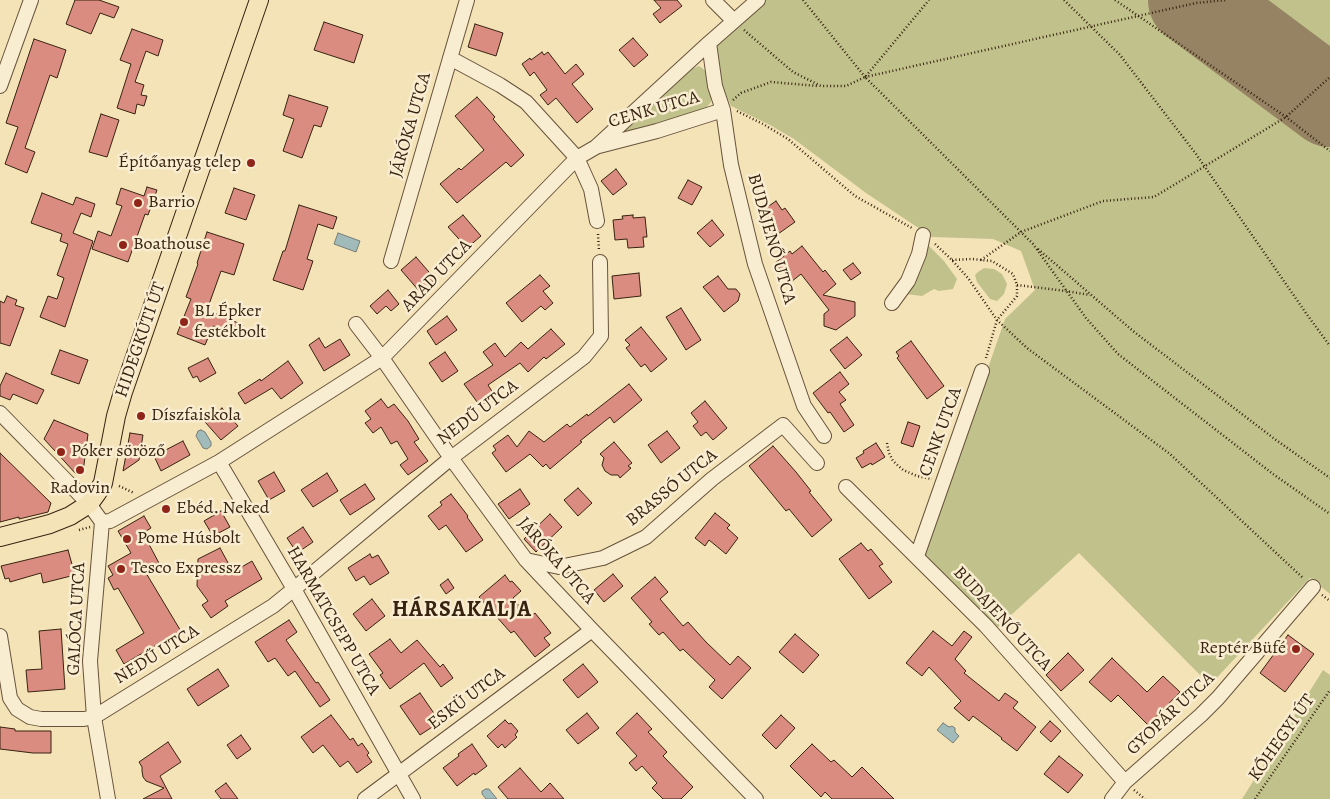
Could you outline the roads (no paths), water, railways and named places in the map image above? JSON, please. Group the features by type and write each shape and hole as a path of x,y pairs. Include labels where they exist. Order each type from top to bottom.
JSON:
{"main road":[{"name":"HIDEGKÚTI ÚT","path":"0,537 50,524 70,516 89,504 103,483 116,416 123,392 259,0"}],"street":[{"path":"0,86 31,0"},
{"name":"JÁRÓKA UTCA","path":"391,261 467,0"},
{"path":"713,0 734,21"},
{"name":"ARAD UTCA","path":"102,522 116,518 219,462 382,358 577,158 596,146 758,0"},
{"name":"BUDAJENŐ UTCA","path":"709,43 715,86 723,110 731,165 756,264 804,406 824,436"},
{"path":"450,58 500,85 526,102 577,158 591,189 597,221"},
{"name":"CENK UTCA","path":"596,146 723,110"},
{"path":"892,303 908,281 919,254 923,235"},
{"name":"NEDŰ UTCA","path":"94,717 272,606 450,458 584,357 602,336 600,262"},
{"name":"JÁRÓKA UTCA","path":"356,324 382,358 450,458 526,560 756,799"},
{"name":"CENK UTCA","path":"917,556 982,371"},
{"path":"0,413 89,504 102,522"},
{"name":"BRASSÓ UTCA","path":"526,560 559,567 603,558 646,537 712,479 783,424 817,463"},
{"name":"HARMATCSEPP UTCA","path":"219,462 294,589 413,799"},
{"name":"BUDAJENŐ UTCA","path":"846,487 986,626 1125,782"},
{"name":"GALÓCA UTCA","path":"102,522 90,661 94,717 108,799"},
{"name":"GYOPÁR UTCA","path":"1112,799 1125,782 1218,698 1313,587"},
{"name":"ESKÜ UTCA","path":"365,799 592,630"},
{"path":"0,636 10,698 17,709 30,717 41,719 84,719 94,717"}],"water":[{"path":"338,233 360,241 356,252 334,244"},
{"path":"198,431 205,432 211,442 211,446 207,449 203,448 196,436"},
{"path":"943,723 955,728 955,732 959,736 953,743 937,730"},
{"path":"489,789 497,799 486,799 482,791"}],"place":[{"name":"Építőanyag telep","path":"251,163"},
{"name":"Barrio","path":"138,203"},
{"name":"Boathouse","path":"123,245"},
{"name":"BL Épker festékbolt","path":"184,322"},
{"name":"Díszfaiskola","path":"141,416"},
{"name":"Póker söröző","path":"61,452"},
{"name":"Radovin","path":"80,470"},
{"name":"Ebéd. Neked","path":"166,509"},
{"name":"Pome Húsbolt","path":"127,539"},
{"name":"Tesco Expressz","path":"121,569"},
{"name":"Reptér Büfé","path":"1296,649"}],"district":[{"name":"HÁRSAKALJA","path":"462,611"}]}
